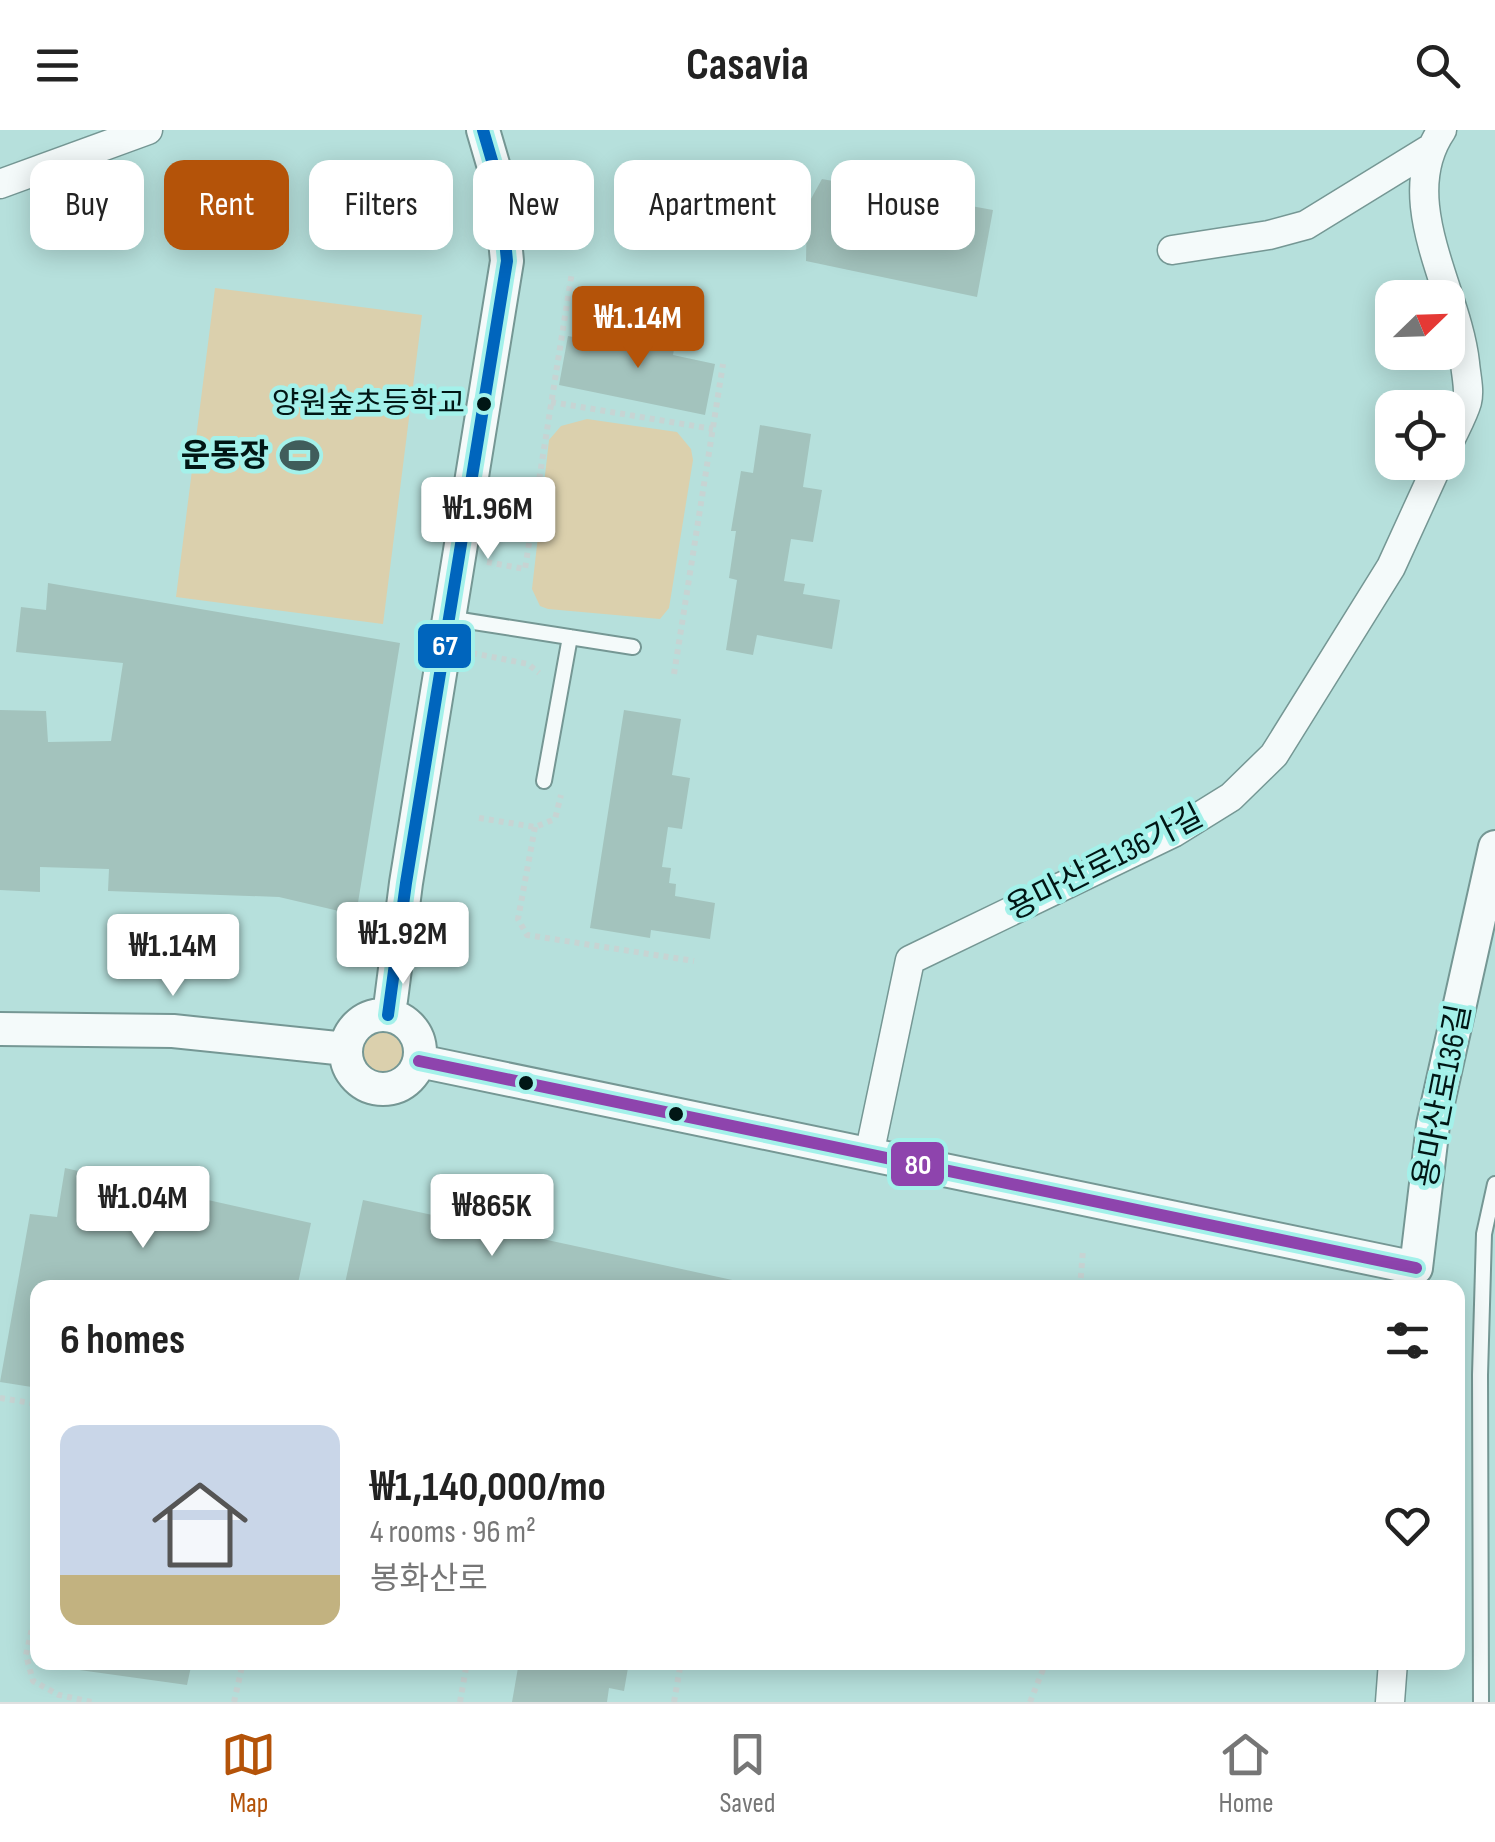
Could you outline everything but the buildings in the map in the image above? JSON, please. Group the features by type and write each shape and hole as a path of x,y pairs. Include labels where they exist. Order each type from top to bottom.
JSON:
{"street":[{"path":"0,184 148,130"},
{"path":"389,1008 447,618 507,261 500,188 482,130"},
{"path":"1172,250 1269,235 1306,224 1435,140"},
{"path":"1435,140 1424,200 1428,227 1462,339 1468,399 1465,406"},
{"name":"용마산로136가길","path":"869,1155 910,960 1173,833 1242,786 1274,755 1391,567 1431,480"},
{"name":"용마산로136길","path":"1416,1278 1433,1125 1495,847"},
{"path":"389,1008 416,1036 418,1060 414,1072 395,1086 371,1087 352,1072 346,1049 355,1027 389,1008"},
{"path":"0,1030 174,1031 346,1049"},
{"path":"418,1060 869,1155 1416,1278"},
{"path":"1390,1702 1392,1670"}],"lane":[{"path":"447,618 633,647"},
{"path":"544,781 570,637"},
{"path":"1482,1702 1480,1375 1484,1234 1495,1184"}],"path":[{"path":"486,562 525,568 572,272"},
{"path":"674,674 723,364"},
{"path":"551,402 713,428"},
{"path":"470,653 528,664 536,668 540,685"},
{"path":"479,818 535,827 558,816"},
{"path":"535,827 518,919 527,935 694,961"},
{"path":"1081,1280 1083,1249"},
{"path":"0,1398 30,1403"},
{"path":"30,1637 26,1655 30,1669"},
{"path":"30,1670 33,1680 59,1696 92,1702"},
{"path":"234,1702 240,1670"},
{"path":"460,1702 466,1670"},
{"path":"674,1702 680,1670"},
{"path":"1030,1702 1044,1670"}],"shaded area":[{"name":"운동장","path":"215,288 422,315 383,624 176,597"},
{"path":"587,419 677,432 691,449 693,460 669,608 660,619 548,609 540,606 532,589 549,440 561,426"},
{"path":"383,1028 400,1035 407,1052 400,1069 383,1076 366,1069 359,1052 366,1035"}],"transit line":[{"name":"67","path":"388,1015 507,261 500,188 483,130"},
{"name":"80","path":"419,1061 1416,1268"}],"place":[{"name":"양원숲초등학교","path":"484,404"},
{"name":"운동장","path":"299,456"}]}
